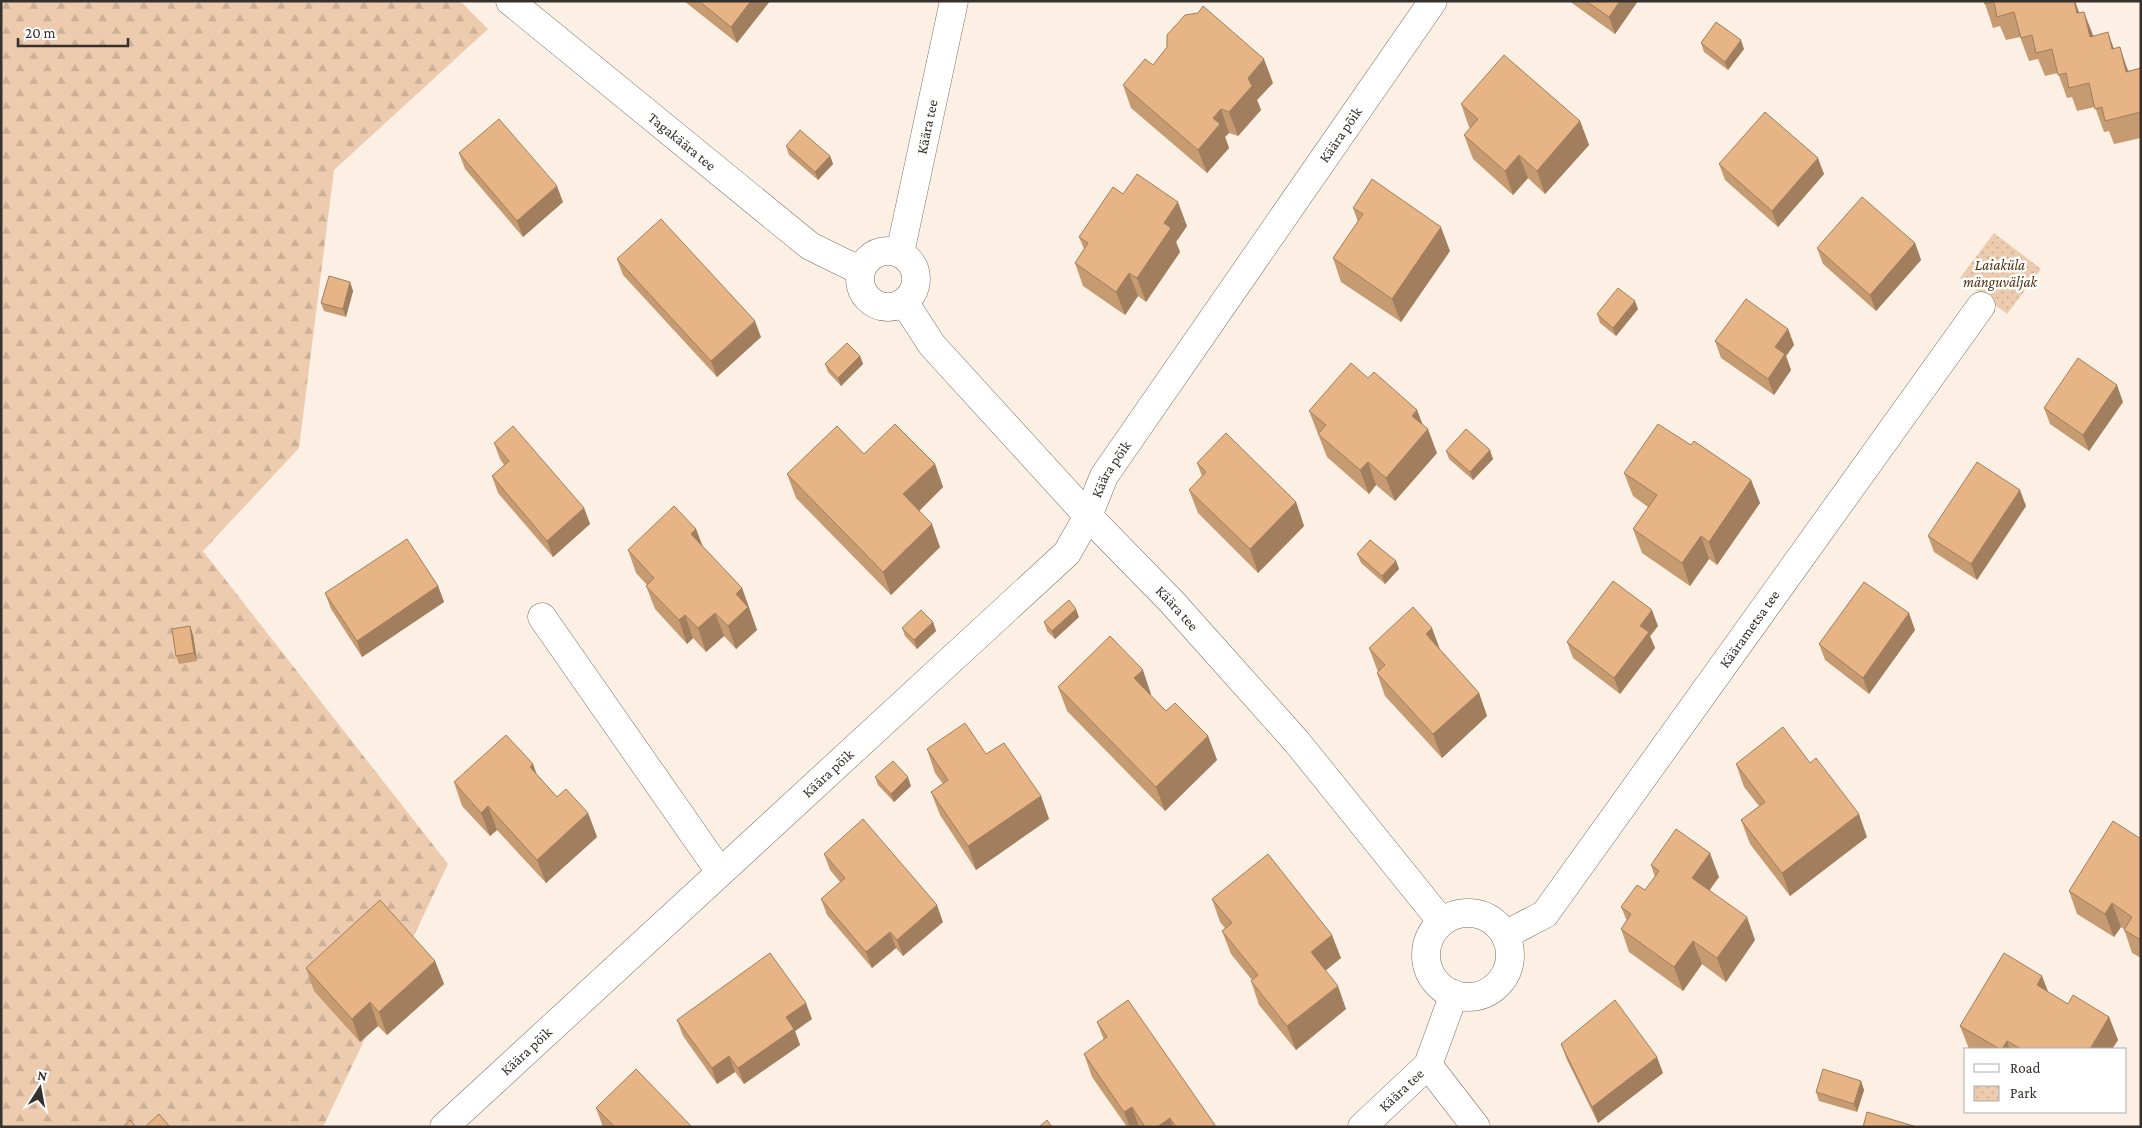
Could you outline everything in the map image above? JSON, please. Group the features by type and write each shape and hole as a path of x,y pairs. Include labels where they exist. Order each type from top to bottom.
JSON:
{"street":[{"name":"Tagakäära tee","path":"510,1 810,246 861,270"},
{"name":"Käära tee","path":"900,253 954,1"},
{"name":"Käära põik","path":"444,1127 1067,553 1088,516 1104,476 1434,1"},
{"path":"884,251 900,253 908,259 916,276 915,286 911,295 904,302 896,306 887,307 871,301 865,296 859,279 864,263 876,253 884,251"},
{"name":"Käära tee","path":"904,302 932,345 1088,516 1171,601 1296,742 1442,922"},
{"name":"Käärametsa tee","path":"1505,934 1545,914 1981,306"},
{"path":"542,617 720,872"},
{"path":"1471,913 1484,916 1496,924 1505,934 1510,947 1510,962 1505,975 1496,986 1485,993 1472,996 1454,994 1435,981 1427,961 1428,941 1442,922 1458,914 1471,913"},
{"name":"Käära tee","path":"1362,1127 1428,1065 1454,994"},
{"path":"1428,1065 1476,1127"}],"green space":[{"path":"1,1 460,1 488,29 334,170 299,448 203,551 448,864 323,1127 1,1127"},
{"name":"Laiaküla mänguväljak","path":"1994,233 2041,269 2007,314 1960,278"}],"building":[{"path":"699,1 751,1 731,27"},
{"path":"1586,1 1620,1 1609,17"},
{"path":"1984,1 2074,1 2077,13 2084,12 2090,37 2108,32 2112,49 2120,47 2126,72 2141,68 2141,112 2105,121 2102,107 2095,109 2089,83 2069,88 2066,73 2058,75 2052,49 2036,53 2032,35 2021,38 2014,12 1997,17 1994,2 1985,4"},
{"path":"1203,6 1264,59 1248,78 1252,86 1229,112 1221,109 1213,118 1220,124 1198,150 1123,85 1145,59 1153,65 1167,47 1167,35 1185,15 1198,13"},
{"path":"1716,22 1741,40 1725,62 1701,43"},
{"path":"1504,55 1580,121 1537,171 1519,155 1505,171 1464,135 1478,119 1461,104"},
{"path":"1765,112 1818,158 1772,211 1719,164"},
{"path":"499,119 557,186 517,221 459,153"},
{"path":"800,130 830,156 815,172 786,146"},
{"path":"1137,174 1178,202 1164,223 1171,228 1137,278 1129,273 1116,292 1075,263 1088,243 1079,237 1113,187 1123,194"},
{"path":"1372,179 1441,227 1392,299 1333,258 1363,214 1353,208"},
{"path":"1862,197 1915,243 1870,295 1817,248"},
{"path":"661,219 755,321 711,361 617,259"},
{"path":"329,276 350,282 343,309 321,303"},
{"path":"1618,288 1635,301 1613,328 1597,314"},
{"path":"1746,299 1788,329 1775,347 1785,354 1768,379 1715,341"},
{"path":"847,343 860,356 838,378 825,364"},
{"path":"2078,358 2117,385 2083,435 2044,408"},
{"path":"1351,363 1368,378 1374,372 1417,410 1412,416 1428,429 1386,478 1368,462 1360,470 1318,434 1326,425 1309,411"},
{"path":"895,424 935,464 903,494 932,524 883,572 787,474 837,426 864,454"},
{"path":"1658,424 1691,445 1694,441 1751,480 1709,542 1701,536 1682,563 1633,529 1657,495 1624,473"},
{"path":"513,426 584,508 547,541 492,476 509,461 494,443"},
{"path":"1466,429 1490,450 1470,472 1446,451"},
{"path":"1226,433 1296,502 1250,549 1189,490 1206,472 1197,463"},
{"path":"1977,462 2020,490 1971,564 1928,536"},
{"path":"674,506 696,529 691,534 742,588 736,594 748,607 728,626 715,613 698,628 685,615 679,620 646,586 654,578 628,550"},
{"path":"407,539 438,586 357,641 325,593"},
{"path":"1370,540 1396,561 1382,576 1357,554"},
{"path":"1613,581 1652,610 1640,626 1649,632 1614,678 1567,642"},
{"path":"1864,582 1909,613 1863,678 1819,644"},
{"path":"1069,600 1076,609 1052,631 1044,622"},
{"path":"1413,607 1432,628 1426,634 1479,693 1433,734 1377,673 1385,665 1369,648"},
{"path":"921,610 933,622 914,640 902,628"},
{"path":"190,626 194,653 176,656 172,629"},
{"path":"1110,636 1143,670 1134,678 1166,711 1175,703 1208,736 1156,787 1058,687"},
{"path":"965,723 986,754 1004,743 1041,796 968,846 931,792 948,780 927,749"},
{"path":"1783,727 1810,763 1816,758 1859,814 1782,873 1741,820 1765,802 1736,764"},
{"path":"506,735 533,764 530,767 557,797 566,789 588,813 537,860 488,806 481,813 454,782"},
{"path":"893,761 908,777 891,794 875,777"},
{"path":"863,819 937,905 897,940 890,932 866,952 821,899 845,878 824,854"},
{"path":"2113,821 2141,839 2141,940 2124,930 2132,917 2112,903 2105,914 2069,891"},
{"path":"1676,829 1710,853 1692,878 1747,917 1717,958 1693,941 1674,967 1621,929 1631,914 1621,907 1637,885 1645,890 1659,871 1651,865"},
{"path":"1268,854 1332,935 1311,952 1338,986 1287,1026 1251,981 1258,975 1222,931 1232,923 1212,899"},
{"path":"380,900 435,961 379,1012 370,1002 352,1019 306,968"},
{"path":"770,953 806,1003 786,1017 794,1029 738,1068 729,1056 712,1068 677,1020"},
{"path":"2004,953 2042,976 2037,985 2068,1004 2073,995 2109,1017 2091,1048 2019,1048 2007,1041 2003,1048 1998,1048 1960,1026"},
{"path":"1128,1000 1215,1125 1212,1127 1176,1127 1170,1118 1157,1127 1145,1127 1132,1107 1124,1112 1084,1054 1107,1037 1097,1022"},
{"path":"1615,1000 1657,1057 1592,1107 1561,1044"},
{"path":"636,1069 692,1127 615,1127 596,1108"},
{"path":"1823,1069 1861,1081 1854,1104 1816,1092"},
{"path":"1867,1112 1917,1127 1863,1127"},
{"path":"159,1114 170,1127 145,1127"},
{"path":"130,1120 136,1127 123,1127"},
{"path":"1047,1120 1052,1127 1039,1127"}]}
